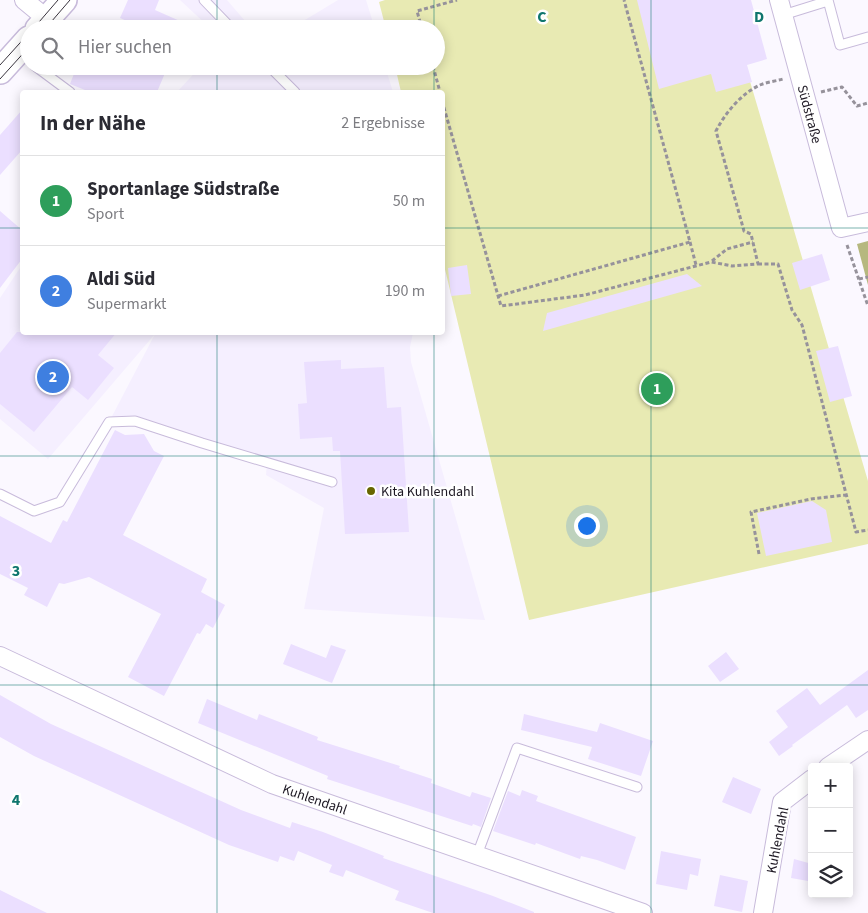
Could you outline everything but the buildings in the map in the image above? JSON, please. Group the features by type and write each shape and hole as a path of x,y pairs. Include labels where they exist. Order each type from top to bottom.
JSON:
{"main road":[{"path":"46,20 64,0"},
{"path":"0,71 20,57"}],"street":[{"path":"24,0 39,20"},
{"name":"Südstraße","path":"781,8 841,228"},
{"path":"841,228 868,222"},
{"name":"Kuhlendahl","path":"0,656 272,784 476,855 620,909 643,913"},
{"path":"834,763 868,740"},
{"name":"Kuhlendahl","path":"763,913 782,802 808,782"}],"lane":[{"path":"204,0 223,20"},
{"path":"781,8 828,1 840,45 868,37"},
{"path":"51,75 68,90"},
{"path":"278,75 293,90"},
{"path":"0,494 34,511 60,502 109,422 118,421 135,421 332,482"},
{"path":"476,855 517,748 637,786"}],"path":[{"path":"420,20 417,11 457,0"},
{"path":"624,0 696,265"},
{"path":"435,75 439,90"},
{"path":"758,264 751,234 744,231 716,131 741,97 759,85 799,75"},
{"path":"842,87 857,106 868,104"},
{"path":"445,111 501,306 585,295 711,262 732,266 778,264 792,310 802,325 856,532 868,530"},
{"path":"841,228 868,306"},
{"path":"498,296 690,242"},
{"path":"711,262 727,249 753,242"},
{"path":"859,279 868,277"},
{"path":"759,554 751,512 811,499 846,495"}],"shaded area":[{"path":"180,0 227,0 244,20 201,20"},
{"path":"338,0 366,0 372,20 305,20"},
{"path":"193,75 388,75 392,90 179,90"},
{"name":"Kita Kuhlendahl","path":"20,268 20,335 154,335 48,459 0,419 0,298"},
{"name":"Kita Kuhlendahl","path":"154,335 413,335 410,347 411,362 485,620 304,609 324,508 266,475 267,462 135,421 109,422"}],"green space":[{"path":"385,0 726,0 868,481 868,544 529,620 445,269 445,90 401,90 397,75 445,75 445,20 384,20 379,2"},
{"path":"868,241 868,285 857,244"}],"tram line":[{"path":"41,20 58,0"},
{"path":"53,20 70,0"},
{"path":"0,65 20,43"},
{"path":"0,79 20,57"}],"place":[{"name":"Aldi Süd","path":"53,377"},
{"name":"Sportanlage Südstraße","path":"657,389"},
{"name":"Kita Kuhlendahl","path":"371,491"}]}
